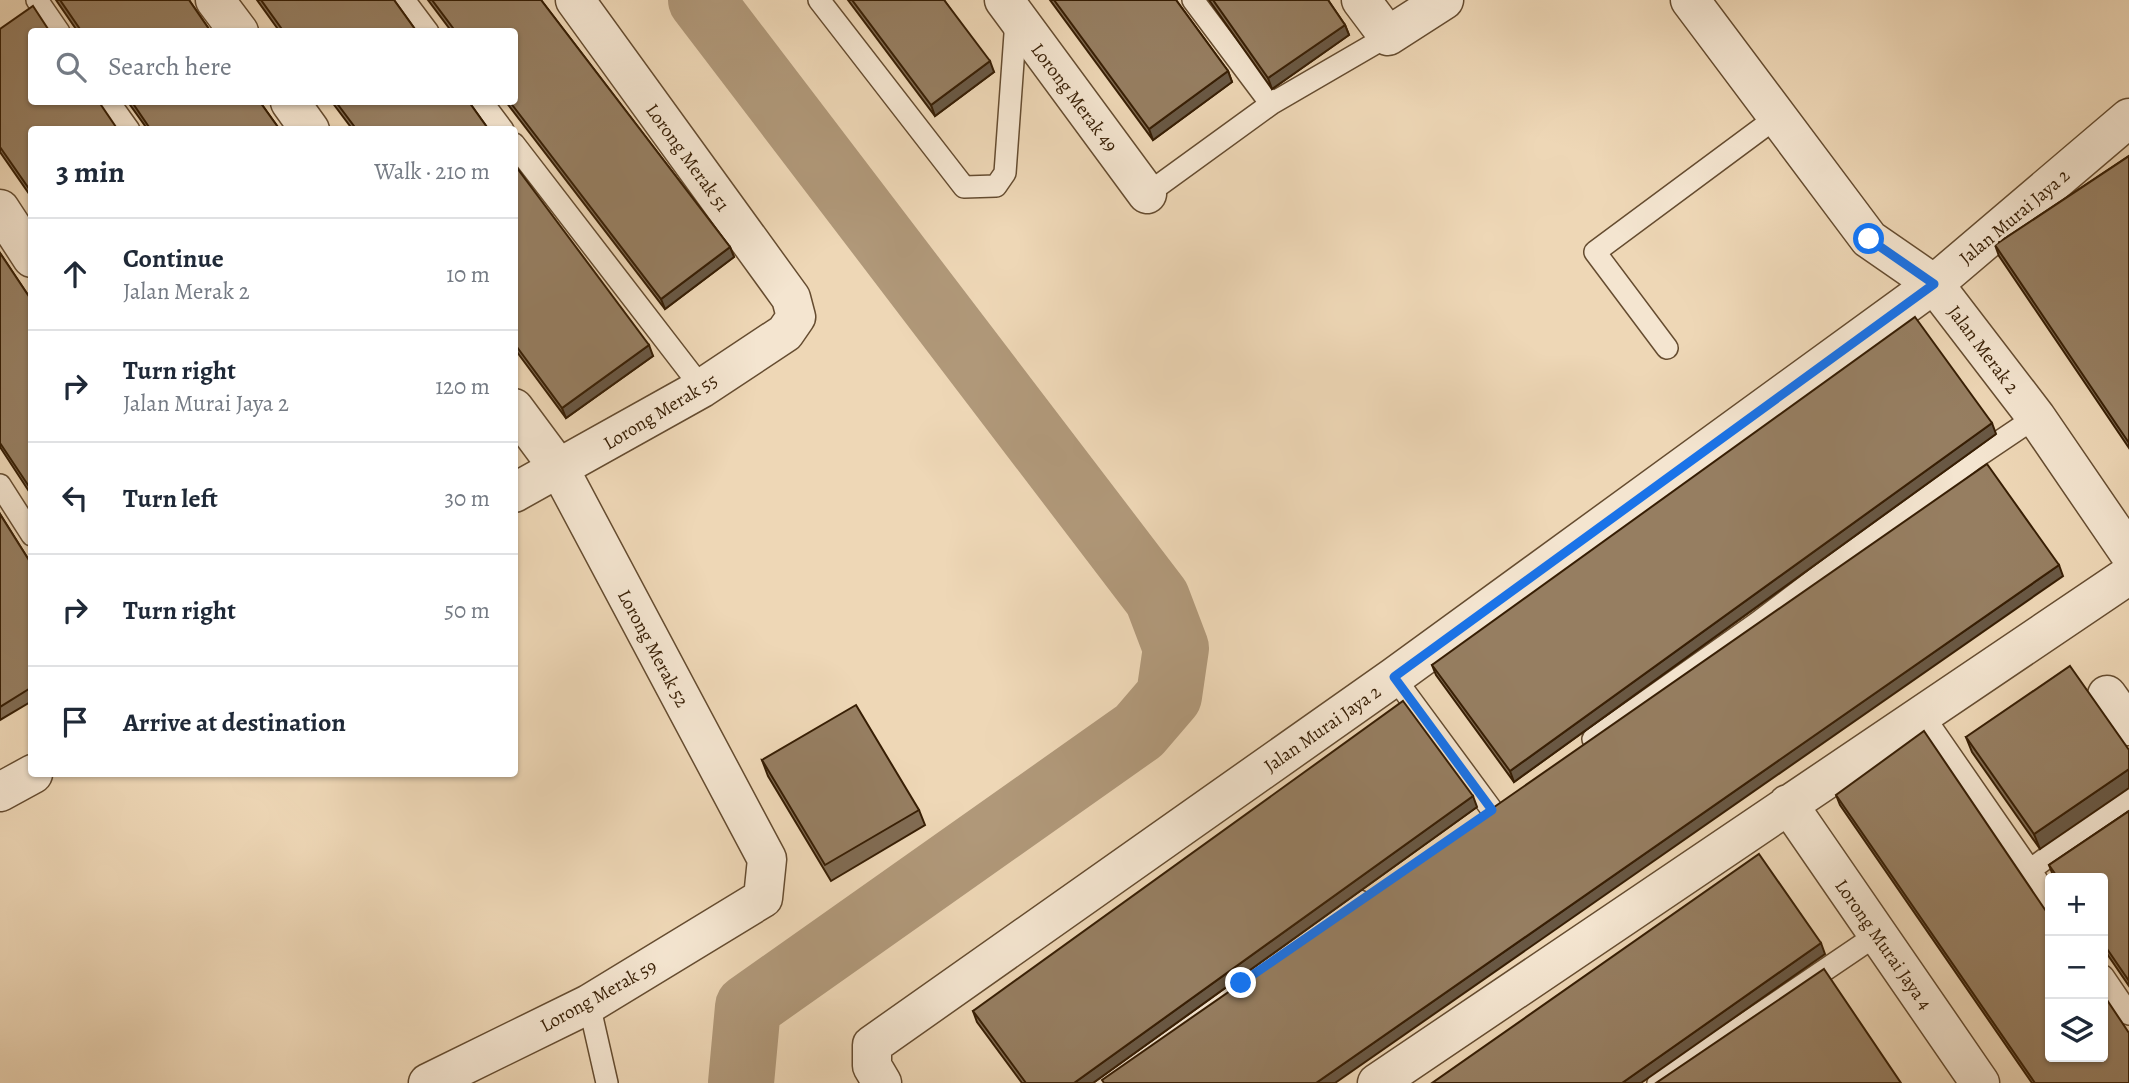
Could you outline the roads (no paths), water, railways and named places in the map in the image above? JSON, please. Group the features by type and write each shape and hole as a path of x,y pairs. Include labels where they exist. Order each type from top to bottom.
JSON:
{"street":[{"path":"215,0 236,28"},
{"name":"Lorong Merak 51","path":"575,0 790,298 796,317"},
{"path":"1361,0 1388,36 1444,0"},
{"name":"Jalan Merak 2","path":"1690,0 1869,239 1934,284 2036,417 2129,553"},
{"name":"Lorong Merak 49","path":"1010,9 1147,194"},
{"path":"292,105 307,126"},
{"name":"Jalan Murai Jaya 2","path":"883,1083 872,1066 872,1045 1394,677 1934,284 2129,118"},
{"path":"0,209 28,252"},
{"name":"Lorong Merak 55","path":"518,491 560,470 702,388 785,333 796,317"},
{"name":"Lorong Merak 52","path":"518,413 560,470 766,859 763,898"},
{"path":"1377,1083 2129,575"},
{"path":"2108,695 2129,726"},
{"path":"0,792 28,777"},
{"name":"Lorong Murai Jaya 4","path":"1788,804 1980,1083"},
{"name":"Lorong Merak 59","path":"428,1083 589,1004 763,898"}],"lane":[{"path":"37,0 56,28"},
{"path":"404,0 425,28"},
{"path":"819,0 964,187 996,186 1005,173 1010,9"},
{"path":"1193,0 1271,104"},
{"path":"1147,194 1271,104 1388,36"},
{"path":"111,105 126,126"},
{"path":"484,105 500,126"},
{"path":"1667,348 1595,252 1777,117"},
{"path":"518,149 702,388"},
{"path":"1581,748 1757,623 1975,458 2036,417"},
{"path":"0,485 28,529"},
{"path":"1394,677 1492,810"},
{"path":"1922,714 2045,892"},
{"path":"1469,826 1514,794"},
{"path":"2030,870 2129,797"},
{"path":"1099,1083 1378,888"},
{"path":"1658,1083 1878,934"},
{"path":"1822,970 1837,992"},
{"path":"2108,983 2129,1014"},
{"path":"589,1004 607,1083"}],"waterway":[{"path":"701,0 1157,598 1176,648 1169,696 1139,731 748,1007 741,1083"}]}
